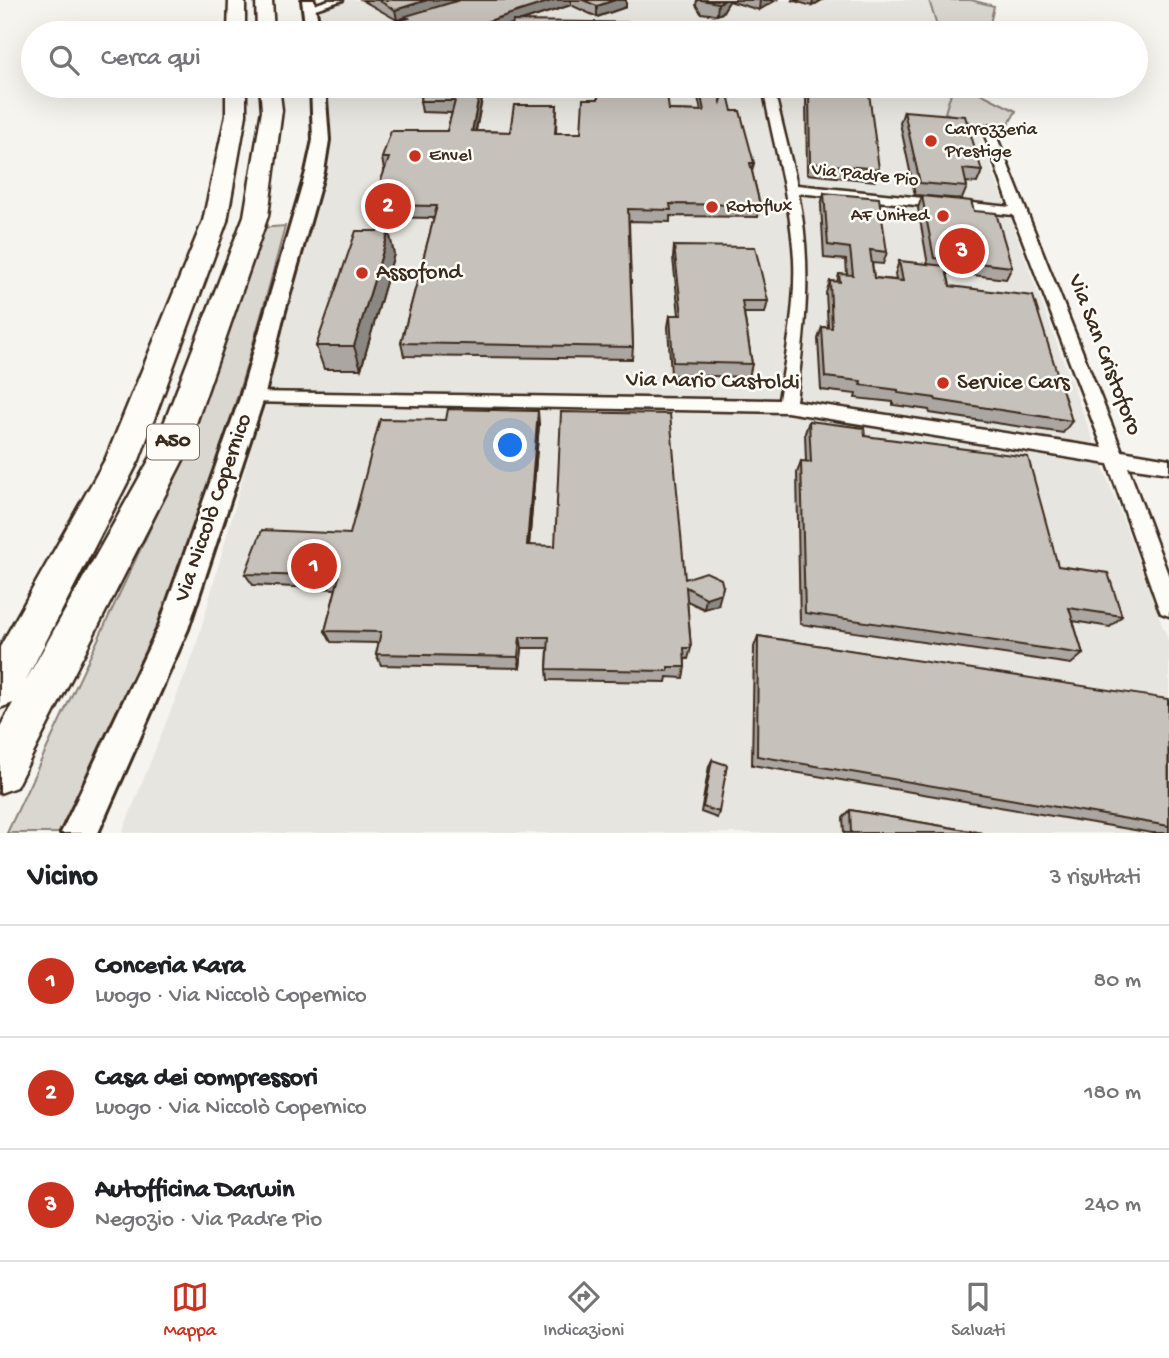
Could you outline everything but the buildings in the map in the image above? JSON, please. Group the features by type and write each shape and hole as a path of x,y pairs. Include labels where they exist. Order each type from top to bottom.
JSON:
{"highway":[{"path":"237,0 237,21"},
{"path":"264,0 265,21"},
{"name":"A50","path":"0,688 122,460 215,221 236,115 236,98"},
{"name":"A50","path":"0,771 167,458 256,216 272,110 271,98"}],"street":[{"path":"312,21 308,4 339,0"},
{"path":"413,21 429,16"},
{"name":"Via Niccolò Copernico","path":"79,833 173,629 252,398 315,172 321,140 319,98"},
{"path":"770,98 801,260 800,303 787,406"},
{"name":"Via San Cristoforo","path":"988,127 1116,459 1169,605"},
{"name":"Via Padre Pio","path":"789,188 1019,212"},
{"name":"Via Mario Castoldi","path":"252,398 787,406 1169,466"}],"shaded area":[{"path":"307,0 929,0 935,21 310,21"},
{"path":"929,0 971,0 994,6 991,21 935,21"},
{"path":"328,98 949,98 945,113 975,124 1169,643 1169,833 122,833 195,650 273,369 323,170 330,163"},
{"path":"949,98 990,98 1016,111 1007,127 975,124 945,113"},
{"path":"285,226 260,321 217,462 167,601 130,689 62,833 7,833 165,497 219,359 259,228"}],"place":[{"name":"Carrozzeria Prestige","path":"931,141"},
{"name":"Envel","path":"415,156"},
{"name":"Casa dei compressori","path":"388,206"},
{"name":"Rotoflux","path":"712,207"},
{"name":"AF United","path":"943,216"},
{"name":"Autofficina Darwin","path":"962,251"},
{"name":"Assofond","path":"362,273"},
{"name":"Service Cars","path":"943,383"},
{"name":"Conceria Kara","path":"314,566"}]}
